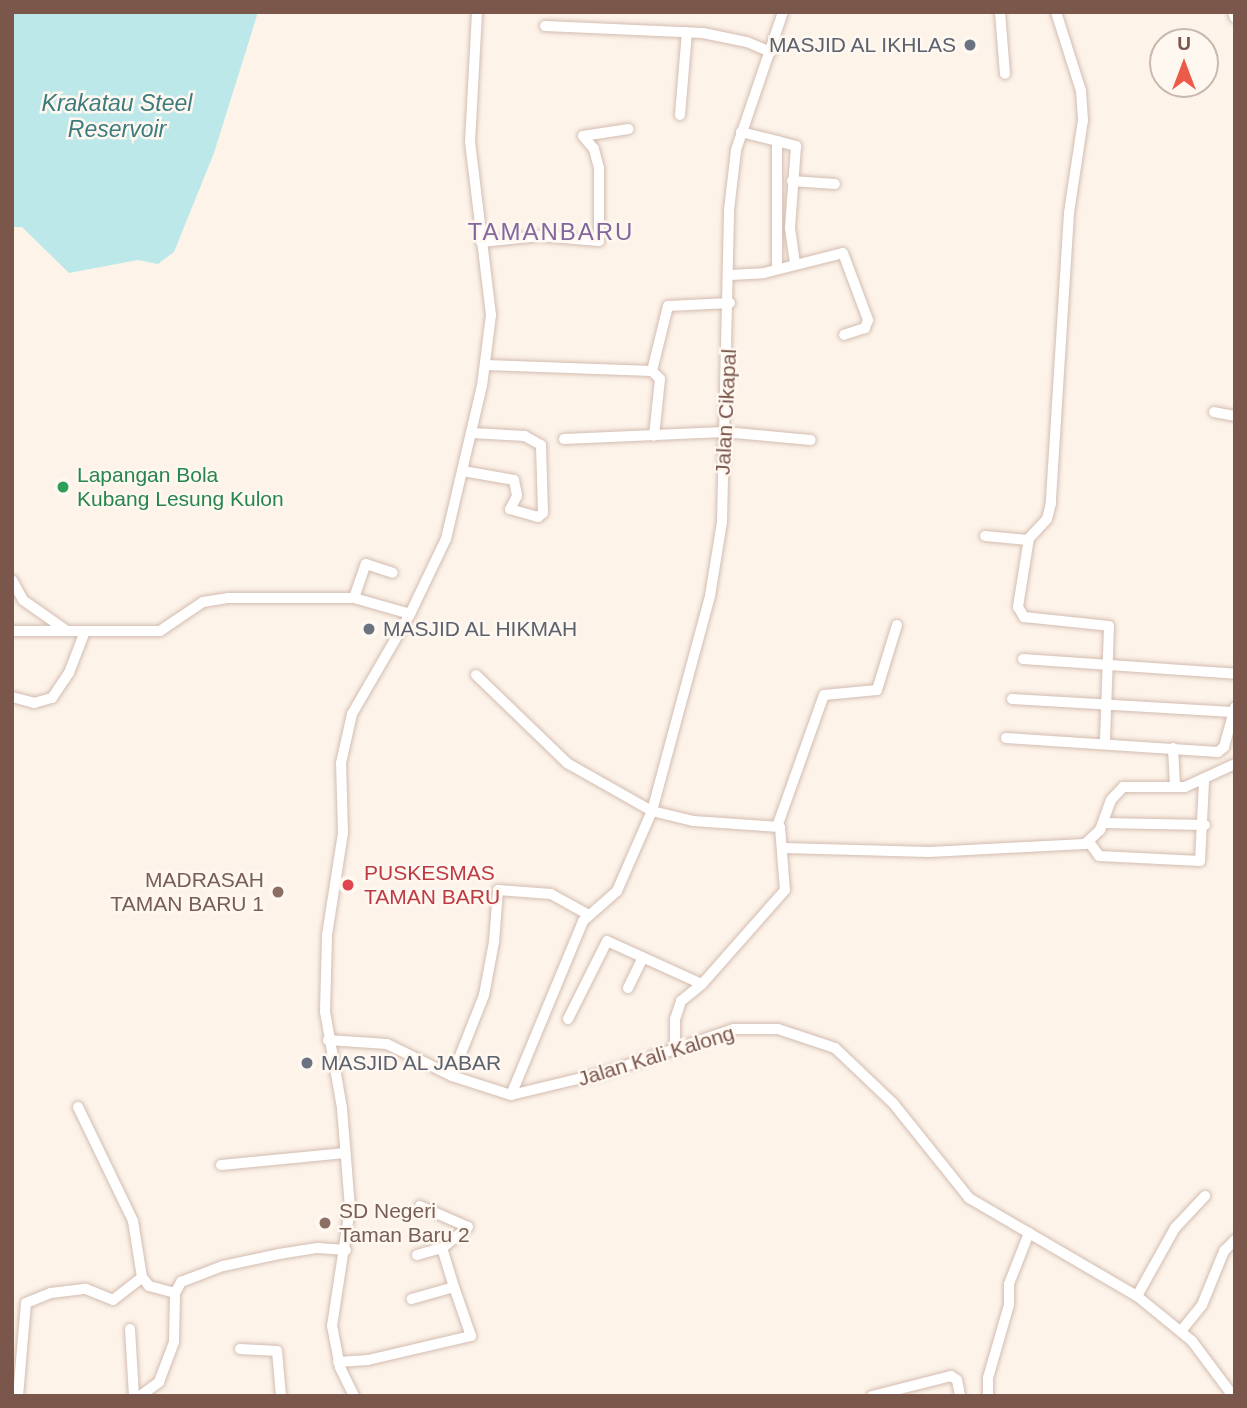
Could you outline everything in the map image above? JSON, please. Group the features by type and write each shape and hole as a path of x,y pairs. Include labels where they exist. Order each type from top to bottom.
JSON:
{"street":[{"path":"354,1396 338,1362 332,1326 333,1298 346,1250 349,1208 345,1153 328,1040 327,935 342,843 341,763 346,732 410,614 446,539 486,365 491,315 470,142 477,12"},
{"name":"Jalan Cikapal","path":"587,914 617,891 652,811 720,553 730,303 729,210 741,132 783,12"},
{"path":"1000,12 1005,74"},
{"path":"1056,12 1081,91 1083,120 1069,213 1051,503 1047,519 1028,540 1020,614 1109,626 1105,743"},
{"path":"1233,12 1235,18"},
{"path":"545,26 687,32 747,42 771,52"},
{"path":"680,115 687,32"},
{"path":"481,242 540,236 599,241 598,168 594,149 583,136 628,129"},
{"path":"741,132 796,146 790,231 795,264"},
{"path":"777,141 777,269"},
{"path":"793,181 835,184"},
{"path":"730,275 777,269 845,255 868,320 865,328 844,335"},
{"path":"652,371 668,306 730,303"},
{"path":"486,365 652,371 660,379 654,436"},
{"path":"1214,412 1235,416"},
{"path":"564,439 724,432 811,440"},
{"path":"463,471 514,481 517,498 510,503 510,509 543,515 541,445 525,436 472,433"},
{"path":"985,536 1028,540"},
{"path":"354,598 366,564 393,573"},
{"path":"12,580 23,600 40,615 62,629 84,634"},
{"path":"12,631 84,634 160,631 211,600 354,598 410,614"},
{"path":"675,1050 677,1009 782,895 786,886 784,848 778,824 824,695 877,690 897,625"},
{"path":"12,697 34,703 52,698 69,673 84,634"},
{"path":"1023,659 1235,674"},
{"path":"476,675 567,763 652,811 693,821 778,824"},
{"path":"1006,738 1221,750 1234,710 1012,699"},
{"path":"1173,748 1175,787"},
{"path":"784,848 929,852 1089,842 1104,823 1111,800 1123,787 1175,787 1209,778 1235,764"},
{"path":"1089,842 1099,856 1198,861 1205,825 1209,778"},
{"path":"1104,823 1205,825"},
{"path":"452,1076 484,995 494,942 498,890 551,894 587,914 511,1095"},
{"path":"568,1019 606,942 702,984"},
{"path":"628,988 643,957"},
{"name":"Jalan Kali Kalong","path":"328,1040 387,1044 452,1076 511,1095 536,1092 675,1050 734,1029 778,1030 835,1048 893,1103 969,1198 1138,1296 1181,1331 1224,1390 1233,1396"},
{"path":"78,1107 133,1222 142,1277 149,1286 175,1293"},
{"path":"221,1165 345,1153"},
{"path":"1138,1296 1175,1228 1205,1196"},
{"path":"416,1255 442,1248 468,1227 420,1206"},
{"path":"988,1396 988,1378 1009,1305 1009,1284 1029,1233"},
{"path":"1181,1331 1202,1305 1224,1251 1235,1240"},
{"path":"158,1396 159,1382 178,1328 175,1293 181,1282 241,1262 308,1248 346,1250"},
{"path":"338,1362 470,1337 472,1331 442,1248"},
{"path":"17,1390 21,1314 26,1303 51,1293 86,1289 113,1300 142,1277"},
{"path":"412,1299 454,1287"},
{"path":"130,1329 134,1396"},
{"path":"240,1349 278,1351 281,1396"},
{"path":"872,1396 951,1376 957,1380 960,1396"},
{"path":"140,1396 159,1382"}],"water":[{"name":"Krakatau Steel Reservoir","path":"12,12 258,12 214,153 174,252 158,264 138,260 69,273 22,227 12,227"}],"place":[{"name":"MASJID AL IKHLAS","path":"970,45"},
{"name":"Lapangan Bola Kubang Lesung Kulon","path":"63,487"},
{"name":"MASJID AL HIKMAH","path":"369,629"},
{"name":"PUSKESMAS TAMAN BARU","path":"348,885"},
{"name":"MADRASAH TAMAN BARU 1","path":"278,892"},
{"name":"MASJID AL JABAR","path":"307,1063"},
{"name":"SD Negeri Taman Baru 2","path":"325,1223"}],"district":[{"name":"TAMANBARU","path":"551,232"}]}
